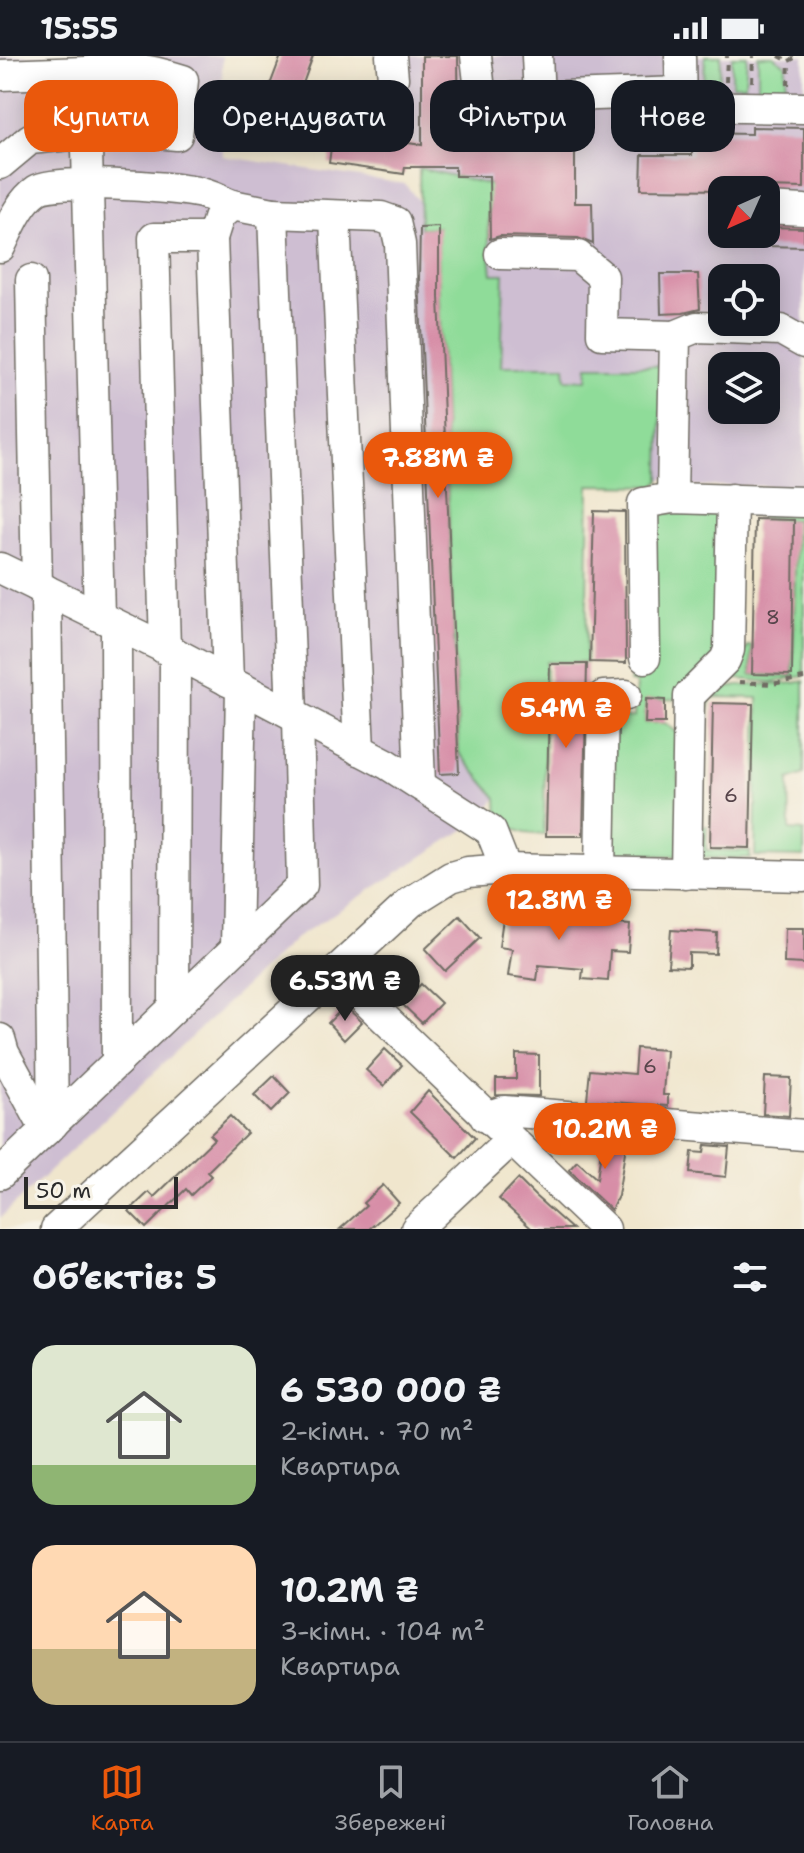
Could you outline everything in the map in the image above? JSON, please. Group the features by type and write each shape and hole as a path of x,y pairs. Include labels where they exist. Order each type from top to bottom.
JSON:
{"street":[{"path":"476,56 479,80"},
{"path":"537,56 538,80"},
{"path":"680,56 681,80"},
{"path":"0,75 85,72 116,66 148,70 183,80 178,126"},
{"path":"85,72 85,80"},
{"path":"735,107 804,108"},
{"path":"0,139 24,139"},
{"path":"0,164 24,144"},
{"path":"87,152 108,620 117,1062"},
{"path":"0,247 16,215 37,190 54,186 88,184 199,192 232,205 273,213 381,217 395,222 400,244 420,785"},
{"path":"232,205 219,216 212,238 234,684 236,948"},
{"path":"780,209 804,210"},
{"path":"0,1174 302,885 273,213"},
{"path":"335,217 359,750"},
{"path":"174,1007 170,651 154,238 212,238"},
{"path":"500,254 578,256 603,277 602,334 675,336 697,327 781,330 804,343"},
{"path":"31,280 41,588 49,1127"},
{"path":"672,498 675,336"},
{"path":"645,658 643,503 672,498 804,502"},
{"path":"686,874 689,696 725,660 729,650 732,499"},
{"path":"0,568 234,684 420,785 491,831 506,869"},
{"path":"600,872 603,696 626,695"},
{"path":"56,1229 411,902 451,877 468,872 506,869 804,876"},
{"path":"336,972 605,1229"},
{"path":"1,1049 49,1127"},
{"path":"485,1117 504,1111 804,1135"},
{"path":"416,1229 510,1141"}],"path":[{"path":"779,56 789,61 799,56"},
{"path":"703,681 772,684 804,678"}],"shaded area":[{"path":"0,56 222,56 222,80 194,80 194,152 223,152 223,156 405,184 437,224 413,157 414,80 407,80 405,56 804,56 804,486 693,486 684,479 664,478 654,486 447,481 497,798 473,824 296,938 0,1218"}],"green space":[{"path":"705,56 721,56 719,80 704,80"},
{"path":"732,56 747,56 745,85 735,84 735,80 732,80"},
{"path":"758,56 773,56 786,65 785,89 758,89"},
{"path":"419,168 495,186 490,207 489,240 492,274 504,274 501,366 565,366 566,379 587,380 588,366 662,366 660,481 654,486 589,485 586,662 546,662 544,835 525,833 498,823 497,798 459,753 438,227 420,228"},
{"path":"764,509 804,510 804,676 772,682 714,677 736,649 746,650 748,646 752,646 751,675 793,676 796,520 759,518"},
{"path":"652,513 726,513 726,641 681,699 646,700 645,723 665,723 678,733 679,856 613,854 614,718 634,717 636,683 630,682 635,665"},
{"path":"804,681 804,774 789,780 790,830 804,831 804,857 755,856 758,698 710,697 708,722 695,721 696,697 709,697 718,691 742,686"},
{"path":"693,826 707,826 706,850 750,851 750,858 698,858"}],"building":[{"path":"281,56 313,56 304,80 272,80"},
{"path":"422,56 458,56 458,80 430,80 430,152 575,152 575,203 592,203 593,244 578,238 500,236 490,239 489,176 455,176 455,167 405,167 404,174 329,163 330,152 414,152 414,144 422,145"},
{"path":"752,127 804,128 804,188 780,187 780,176 708,176 708,190 641,189 642,155 735,152 735,134 752,134"},
{"path":"439,227 439,297 459,773 440,774 419,278 420,228"},
{"path":"780,227 804,228 804,247 780,246"},
{"path":"660,274 698,274 700,309 661,314"},
{"path":"594,511 625,512 626,663 590,662"},
{"path":"755,519 794,520 792,675 752,674"},
{"path":"550,664 587,664 583,836 546,836"},
{"path":"646,699 665,700 665,723 645,723"},
{"path":"713,703 753,704 750,848 710,847"},
{"path":"505,904 559,911 559,907 578,908 578,921 630,925 628,952 610,951 608,981 582,979 583,969 539,965 537,980 508,976 512,949 499,947"},
{"path":"460,916 480,938 445,971 425,949"},
{"path":"785,928 804,928 804,964 784,963"},
{"path":"671,930 717,933 716,954 689,953 689,967 668,966"},
{"path":"421,984 441,1003 422,1023 402,1004"},
{"path":"345,1006 362,1022 344,1040 328,1023"},
{"path":"636,1048 666,1050 663,1095 668,1095 668,1106 587,1100 590,1070 634,1074"},
{"path":"385,1049 402,1065 384,1086 366,1070"},
{"path":"516,1054 539,1055 539,1096 496,1095 496,1079 516,1079"},
{"path":"274,1076 290,1093 271,1112 254,1095"},
{"path":"765,1077 791,1078 789,1116 763,1114"},
{"path":"428,1091 475,1138 457,1158 410,1112"},
{"path":"230,1116 247,1133 207,1172 211,1176 191,1195 186,1189 146,1228 129,1211 149,1192 154,1197 214,1139 210,1135"},
{"path":"603,1137 627,1139 618,1196 611,1210 569,1170 577,1161 597,1179"},
{"path":"705,1145 729,1147 726,1177 690,1173 692,1152 704,1153"},
{"path":"518,1179 572,1229 532,1229 499,1199"},
{"path":"383,1185 399,1203 369,1229 340,1229 366,1206 363,1203"}]}
